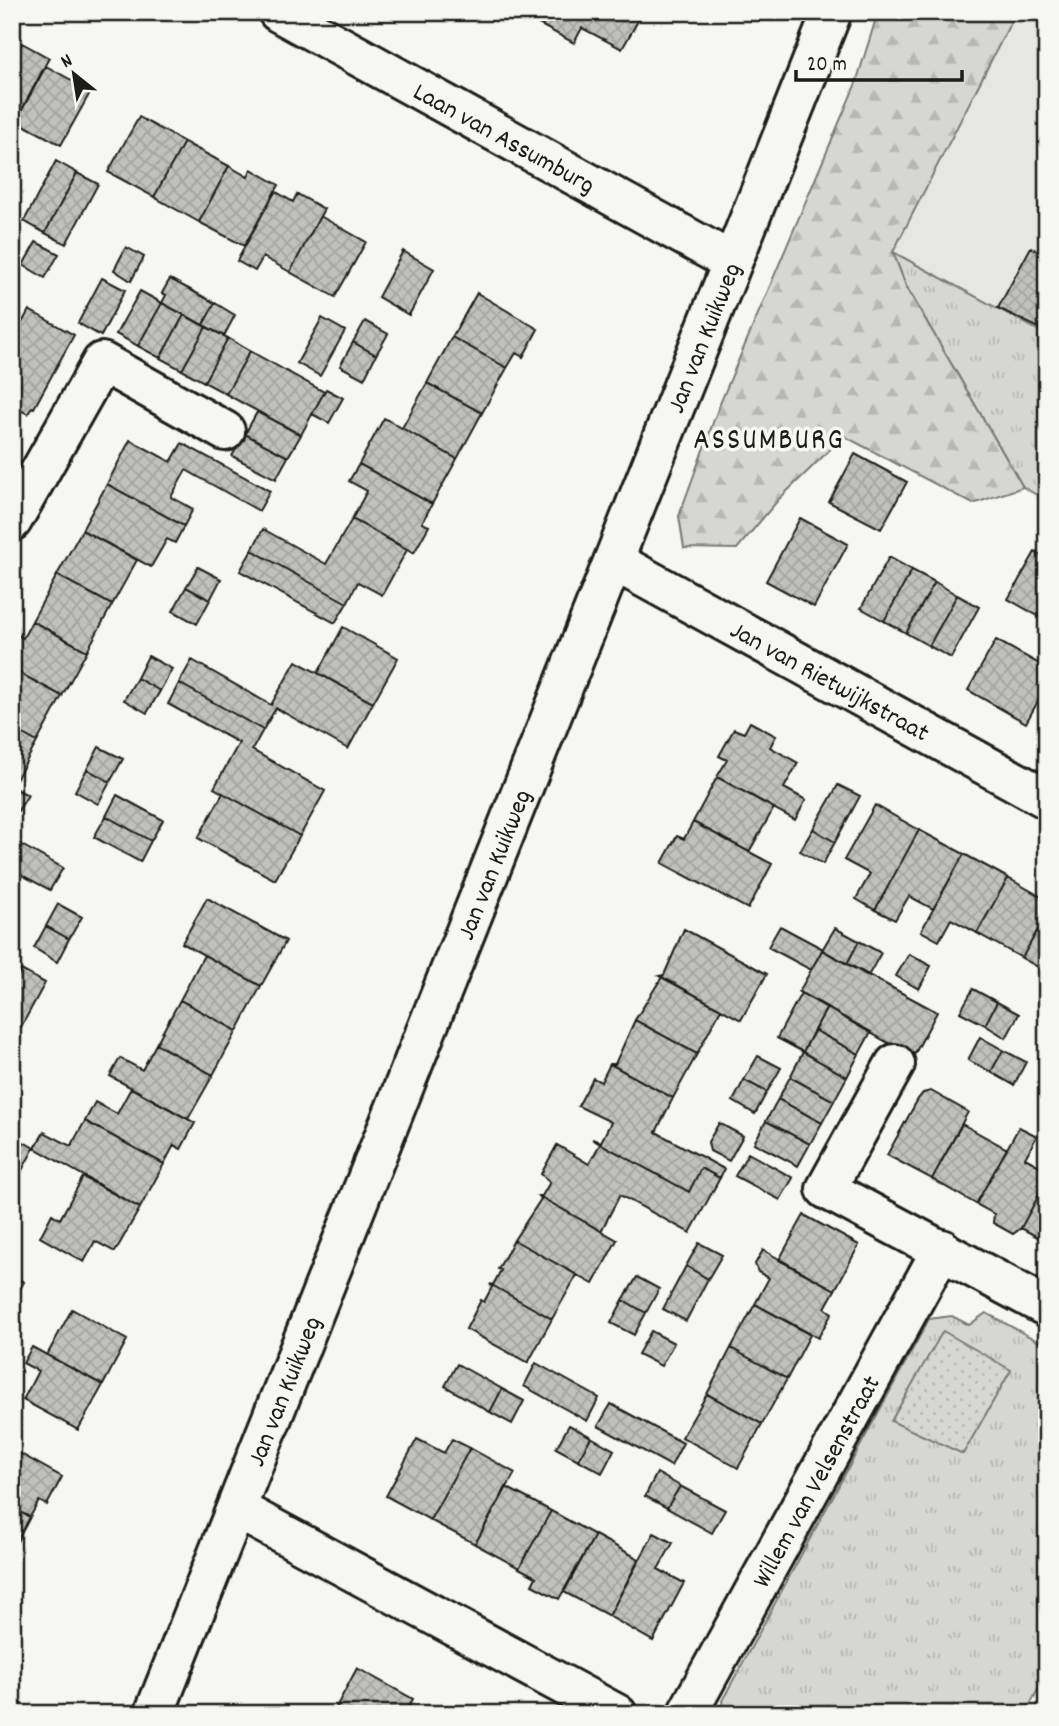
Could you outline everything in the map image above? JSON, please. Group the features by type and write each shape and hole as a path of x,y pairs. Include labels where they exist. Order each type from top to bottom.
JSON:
{"street":[{"name":"Laan van Assumburg","path":"278,12 732,262"},
{"name":"Jan van Kuikweg","path":"154,1714 832,12"},
{"path":"18,498 102,362 225,431"},
{"name":"Jan van Rietwijkstraat","path":"614,561 1047,799"},
{"path":"895,1064 826,1189 1047,1307"},
{"name":"Willem van Velsenstraat","path":"687,1714 942,1249"},
{"path":"237,1509 617,1714"}],"shaded area":[{"path":"1016,12 1047,12 1047,335 893,252"}],"green space":[{"path":"878,12 1016,12 893,252 906,286 1023,487 973,504 844,436 778,500 737,549 684,548 679,516 719,406 856,83"},
{"path":"893,252 1047,335 1047,501 1023,487 906,286"},
{"path":"986,1313 1047,1346 1047,1673 1025,1714 725,1714 722,1701 929,1319 952,1316 969,1325"},
{"path":"943,1331 1011,1370 963,1454 891,1421"}],"building":[{"path":"540,12 643,12 622,49 582,28 574,43 535,22"},
{"path":"22,43 49,58 16,121 12,119 12,47 18,50"},
{"path":"46,66 91,91 61,145 16,121"},
{"path":"139,117 184,142 154,197 108,172"},
{"path":"184,142 229,166 199,222 154,197"},
{"path":"56,161 77,173 45,233 24,221"},
{"path":"229,166 248,177 251,169 279,185 244,246 199,222"},
{"path":"77,173 98,184 66,244 45,233"},
{"path":"275,191 293,202 297,194 324,209 290,272 263,257 255,271 237,261"},
{"path":"320,216 366,242 335,297 290,272"},
{"path":"36,242 59,254 45,278 23,265"},
{"path":"126,247 144,257 131,281 114,270"},
{"path":"1031,247 1047,256 1047,332 998,308"},
{"path":"403,251 434,269 409,315 378,297"},
{"path":"102,278 125,290 101,336 78,323"},
{"path":"170,279 215,303 203,325 162,303 166,295 162,293"},
{"path":"140,291 162,303 138,346 116,334"},
{"path":"477,293 538,329 523,357 516,353 507,368 452,337"},
{"path":"162,303 184,315 160,358 138,346"},
{"path":"215,303 235,315 224,336 203,325"},
{"path":"29,310 74,335 34,408 32,407 28,414 12,406 12,341"},
{"path":"184,315 206,327 182,370 160,358"},
{"path":"322,318 345,331 320,376 297,363"},
{"path":"365,321 388,334 376,355 353,342"},
{"path":"206,327 228,338 204,382 182,370"},
{"path":"452,337 507,368 482,413 427,383"},
{"path":"228,338 250,351 226,394 204,382"},
{"path":"353,342 376,355 364,379 340,366"},
{"path":"250,351 324,392 301,435 226,394"},
{"path":"427,383 482,413 457,459 402,428"},
{"path":"326,389 343,398 329,423 312,414"},
{"path":"257,412 301,435 288,457 245,434"},
{"path":"384,418 457,459 432,504 359,464"},
{"path":"245,434 288,457 276,479 232,456"},
{"path":"130,440 171,462 182,443 270,491 259,511 186,470 171,497 193,509 184,526 107,484"},
{"path":"855,454 907,482 881,529 829,502"},
{"path":"359,464 432,504 422,523 429,526 414,553 352,519 367,491 349,481"},
{"path":"107,484 184,526 175,543 167,539 151,567 82,530"},
{"path":"800,518 848,544 814,607 766,581"},
{"path":"352,519 407,550 382,595 358,582 347,603 252,550 263,529 326,564"},
{"path":"82,530 137,560 112,605 57,575"},
{"path":"252,550 347,603 335,623 240,571"},
{"path":"1035,552 1047,559 1047,621 1008,599"},
{"path":"889,557 912,570 884,621 861,608"},
{"path":"198,567 221,579 210,600 186,587"},
{"path":"912,570 935,582 906,633 884,621"},
{"path":"57,575 112,605 87,651 32,621"},
{"path":"935,582 957,595 929,646 906,633"},
{"path":"186,587 210,600 197,624 173,611"},
{"path":"957,595 979,607 951,658 929,646"},
{"path":"32,621 87,651 62,696 12,669 12,638 15,633 23,638"},
{"path":"343,627 398,658 373,703 318,673"},
{"path":"996,640 1047,668 1047,685 1026,723 968,690"},
{"path":"148,656 172,669 160,691 137,678"},
{"path":"192,660 271,705 296,661 373,703 348,749 276,708 263,730 179,683"},
{"path":"12,669 62,696 37,742 12,728"},
{"path":"137,678 160,691 147,713 124,700"},
{"path":"179,683 263,730 252,750 325,791 300,836 214,788 239,743 168,704"},
{"path":"750,722 776,736 770,747 798,763 784,788 806,800 795,820 717,777 727,760 719,756 734,729 744,733"},
{"path":"12,728 37,742 12,787"},
{"path":"99,747 123,759 110,782 87,769"},
{"path":"87,769 110,782 98,804 75,791"},
{"path":"717,777 774,808 749,852 693,822"},
{"path":"838,785 860,796 835,842 813,829"},
{"path":"12,787 28,795 18,811 12,808"},
{"path":"223,793 300,836 275,880 198,838"},
{"path":"117,795 163,820 151,841 106,816"},
{"path":"875,805 919,830 875,910 856,899 870,874 844,860"},
{"path":"106,816 151,841 140,862 94,837"},
{"path":"693,822 772,864 748,909 662,863 677,836 684,839"},
{"path":"813,829 835,842 823,864 800,851"},
{"path":"919,830 964,854 933,909 909,896 895,920 875,910"},
{"path":"18,843 63,868 50,890 12,870 12,854"},
{"path":"964,854 1008,878 977,933 951,919 939,941 921,931"},
{"path":"1008,878 1047,900 1047,913 1022,958 977,933"},
{"path":"207,898 286,941 261,986 182,943"},
{"path":"58,904 82,917 69,939 46,926"},
{"path":"1047,913 1047,972 1022,958"},
{"path":"46,926 69,939 57,962 34,948"},
{"path":"780,926 823,949 811,970 768,947"},
{"path":"835,928 859,941 847,964 822,950"},
{"path":"684,929 767,974 741,1020 659,976 664,975"},
{"path":"859,941 881,953 868,976 847,964"},
{"path":"822,950 937,1012 913,1057 799,992"},
{"path":"909,954 931,966 919,989 896,976"},
{"path":"204,955 261,986 237,1031 180,1000"},
{"path":"21,970 45,983 21,1027 12,1023 12,987"},
{"path":"662,977 721,1009 697,1054 635,1020"},
{"path":"973,989 997,1002 985,1025 960,1012"},
{"path":"801,993 827,1007 803,1052 777,1038"},
{"path":"180,1000 237,1031 213,1075 156,1044"},
{"path":"997,1002 1019,1014 1006,1038 985,1025"},
{"path":"827,1008 871,1032 859,1054 814,1030"},
{"path":"635,1020 697,1054 673,1098 610,1064 615,1064"},
{"path":"12,1023 21,1027 12,1043"},
{"path":"814,1030 859,1054 847,1077 803,1052"},
{"path":"980,1037 1003,1050 991,1072 968,1060"},
{"path":"156,1044 213,1075 188,1119 110,1076 120,1058 142,1070"},
{"path":"1003,1050 1026,1062 1014,1085 991,1072"},
{"path":"803,1052 847,1077 834,1101 790,1077"},
{"path":"758,1056 781,1068 767,1092 744,1080"},
{"path":"610,1064 673,1098 656,1132 724,1169 720,1178 701,1168 689,1192 592,1139 601,1142 611,1122 578,1106 593,1078 601,1082"},
{"path":"790,1077 834,1101 822,1123 778,1099"},
{"path":"744,1080 767,1092 755,1114 733,1101"},
{"path":"131,1088 195,1123 181,1149 174,1145 164,1164 85,1121 95,1102 117,1114"},
{"path":"931,1091 968,1112 932,1179 887,1155 918,1099 923,1093"},
{"path":"778,1099 822,1123 810,1144 766,1121"},
{"path":"85,1121 164,1164 140,1208 35,1148 44,1132 71,1146"},
{"path":"766,1121 810,1144 798,1166 754,1143"},
{"path":"719,1123 743,1136 729,1161 710,1151 708,1142"},
{"path":"962,1124 1007,1149 976,1204 932,1179"},
{"path":"1019,1127 1037,1136 1025,1158 1047,1170 1047,1180 1021,1228 1013,1234 993,1223 994,1214 976,1204"},
{"path":"13,1136 34,1148 12,1189 12,1139"},
{"path":"592,1139 689,1192 701,1168 720,1178 690,1233 620,1195 601,1231 539,1196 542,1196 550,1182 541,1174 557,1145 589,1164 600,1144"},
{"path":"748,1153 793,1178 780,1200 735,1176"},
{"path":"83,1177 140,1208 115,1252 95,1241 84,1262 40,1237 52,1214 60,1219"},
{"path":"1047,1180 1047,1242 1021,1228"},
{"path":"539,1196 617,1240 593,1284 514,1240 541,1199"},
{"path":"804,1215 859,1245 835,1290 779,1260"},
{"path":"514,1240 577,1275 552,1319 490,1284 493,1285 501,1270 498,1269"},
{"path":"699,1243 722,1255 708,1279 686,1266"},
{"path":"763,1250 835,1290 825,1308 832,1313 818,1338 755,1304 769,1278 758,1272 755,1264"},
{"path":"686,1266 708,1279 686,1321 663,1309"},
{"path":"12,1276 24,1282 12,1304"},
{"path":"637,1277 659,1289 646,1313 623,1300"},
{"path":"490,1284 552,1319 528,1363 466,1329 481,1300 484,1302 492,1287"},
{"path":"623,1300 646,1313 634,1335 611,1323"},
{"path":"755,1304 810,1335 787,1379 731,1348"},
{"path":"72,1309 127,1340 103,1385 47,1355"},
{"path":"651,1331 674,1343 661,1366 638,1354"},
{"path":"32,1347 103,1385 78,1430 23,1400 38,1371 23,1363"},
{"path":"731,1348 787,1379 762,1424 707,1394"},
{"path":"536,1363 599,1398 587,1421 524,1386"},
{"path":"457,1364 502,1389 490,1412 445,1386"},
{"path":"502,1389 524,1401 512,1424 490,1412"},
{"path":"707,1394 762,1424 738,1468 682,1437"},
{"path":"611,1404 683,1443 671,1466 598,1426"},
{"path":"569,1425 591,1437 578,1460 556,1448"},
{"path":"591,1437 614,1450 602,1473 578,1460"},
{"path":"417,1439 444,1453 452,1439 470,1448 430,1520 386,1496"},
{"path":"470,1448 515,1473 475,1544 430,1520"},
{"path":"12,1449 62,1477 47,1505 39,1501 30,1517 12,1508"},
{"path":"657,1473 680,1486 667,1508 645,1496"},
{"path":"680,1486 725,1510 712,1533 667,1508"},
{"path":"506,1487 551,1511 519,1568 475,1544"},
{"path":"12,1508 30,1517 12,1551"},
{"path":"551,1511 595,1535 559,1599 532,1585 536,1577 519,1568"},
{"path":"654,1533 673,1543 658,1569 684,1583 653,1641 609,1616"},
{"path":"595,1535 639,1559 609,1616 564,1592"},
{"path":"357,1668 413,1699 405,1714 333,1713"}],"district":[{"name":"ASSUMBURG","path":"769,438"}]}
